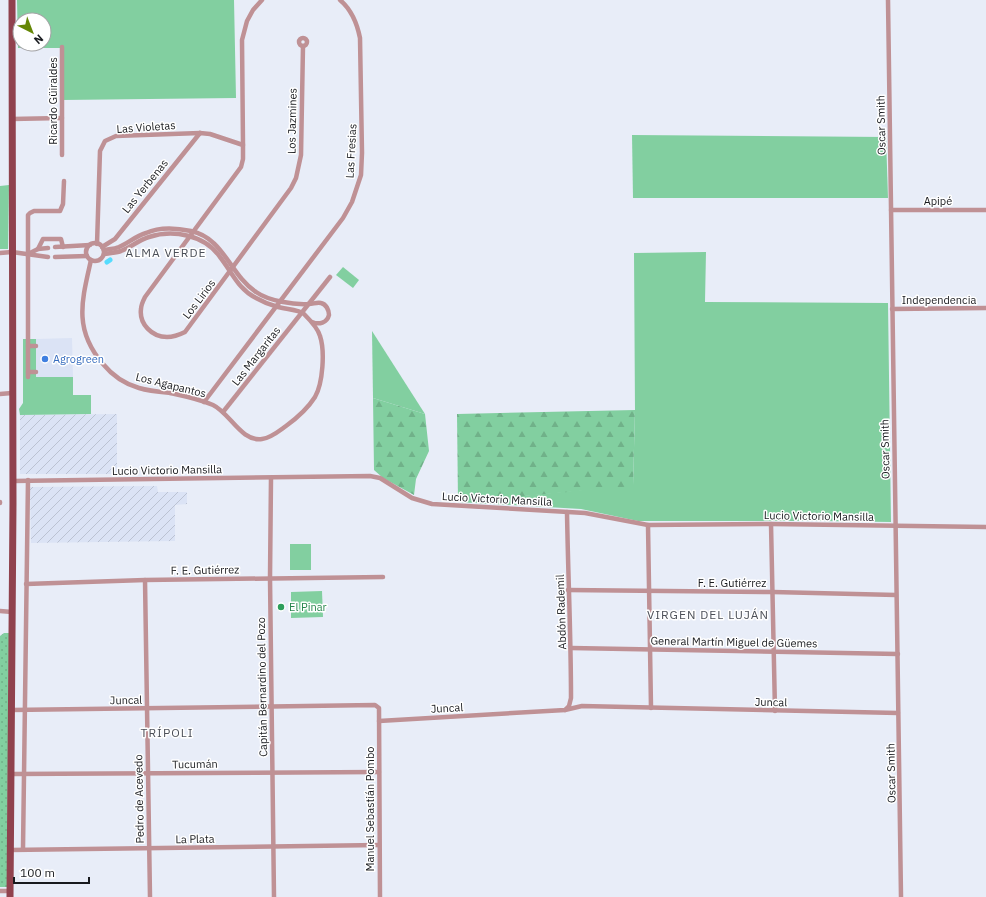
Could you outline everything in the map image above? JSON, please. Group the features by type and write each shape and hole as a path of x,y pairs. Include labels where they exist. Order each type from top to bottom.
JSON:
{"main road":[{"path":"10,894 13,481 12,0"}],"street":[{"path":"188,237 241,167 243,159 242,40 247,21 253,10 262,0"},
{"name":"Las Fresias","path":"277,307 343,218 352,202 361,175 360,38 357,24 353,16 340,0"},
{"name":"Oscar Smith","path":"888,0 901,897"},
{"name":"Los Jazmines","path":"232,270 291,188 296,178 301,155 303,46"},
{"name":"Ricardo Güiraldes","path":"62,48 62,155"},
{"path":"12,119 62,118"},
{"name":"Las Violetas","path":"97,244 100,151 105,141 116,136 200,133 210,134 243,144"},
{"name":"Las Yerbenas","path":"103,250 115,239 200,133"},
{"path":"36,372 28,374 28,216 34,211 59,212 62,209 63,204 64,181"},
{"name":"Apipé","path":"891,210 986,210"},
{"path":"103,250 119,247 147,232 161,229 192,231 204,236 221,249 242,288 252,296 264,303 303,312 311,304"},
{"path":"55,247 97,244 103,250 122,250 151,236 176,234 194,237 209,245 246,284 266,298 282,301 311,304 317,302 324,304 329,313 327,320 317,324 310,320 308,310 311,304 330,277"},
{"name":"Los Lirios","path":"188,237 145,297 141,308 141,319 146,328 154,334 166,338 185,332 232,270"},
{"path":"38,250 43,239 61,239 63,247"},
{"path":"90,245 86,251 87,256 91,260 99,260 103,250"},
{"path":"28,254 48,248"},
{"path":"0,253 12,252 48,257"},
{"path":"54,257 87,256"},
{"name":"Los Agapantos","path":"91,260 83,297 82,315 86,336 93,352 118,379 138,388 184,396 215,406 224,412 246,435 255,439 264,439 275,434 306,409 316,396 320,386 322,377 322,343 320,335 303,312"},
{"name":"Las Margaritas","path":"204,402 277,307"},
{"name":"Independencia","path":"892,309 986,308"},
{"name":"Las Margaritas","path":"224,412 303,312"},
{"path":"28,346 36,346"},
{"path":"0,394 12,393"},
{"name":"Lucio Victorio Mansilla","path":"13,481 370,476 380,478 412,498 432,504 585,513 648,525 771,524 986,527"},
{"name":"Capitán Bernardino del Pozo","path":"270,478 274,897"},
{"path":"22,849 28,480"},
{"name":"Abdón Rademil","path":"566,710 571,698 567,512"},
{"path":"771,524 775,711"},
{"path":"648,525 651,708"},
{"name":"F. E. Gutiérrez","path":"26,584 146,580 383,577"},
{"name":"Pedro de Acevedo","path":"146,580 150,897"},
{"name":"F. E. Gutiérrez","path":"568,590 896,595"},
{"path":"0,611 12,612"},
{"name":"General Martín Miguel de Güemes","path":"571,648 898,654"},
{"name":"Juncal","path":"11,710 375,705 379,708 379,721 566,710 582,706 898,713"},
{"name":"Manuel Sebastián Pombo","path":"379,721 380,897"},
{"name":"Tucumán","path":"11,774 379,772"},
{"name":"La Plata","path":"10,850 379,845"},
{"path":"0,891 10,894"}],"shaded area":[{"path":"72,338 73,377 35,377 36,339"},
{"path":"117,414 117,474 20,474 20,415"},
{"path":"157,486 158,492 187,492 187,504 175,505 175,541 31,543 30,487"}],"green space":[{"path":"17,0 234,0 236,98 62,100 62,48 52,48 52,12 17,12"},
{"path":"632,135 886,137 888,198 633,198"},
{"path":"9,185 8,249 0,249 0,186"},
{"path":"706,252 705,302 888,303 891,522 638,521 581,509 458,502 633,485 635,410 634,253"},
{"path":"343,267 359,280 353,288 336,275"},
{"path":"372,331 425,414 373,398"},
{"path":"23,339 36,339 36,377 73,377 73,395 91,395 91,414 20,415 19,409 23,403"},
{"path":"373,398 425,414 429,451 416,479 414,495 383,478 374,470"},
{"path":"635,410 633,486 458,502 457,414"},
{"path":"290,544 311,544 311,570 290,570"},
{"path":"322,591 323,617 291,618 291,592"},
{"path":"4,633 9,633 7,887 0,887 0,636"}],"place":[{"name":"Agrogreen","path":"45,359"},
{"name":"El Pinar","path":"281,607"}],"district":[{"name":"ALMA VERDE","path":"166,252"},
{"name":"VIRGEN DEL LUJÁN","path":"708,614"},
{"name":"TRÍPOLI","path":"167,732"}]}
